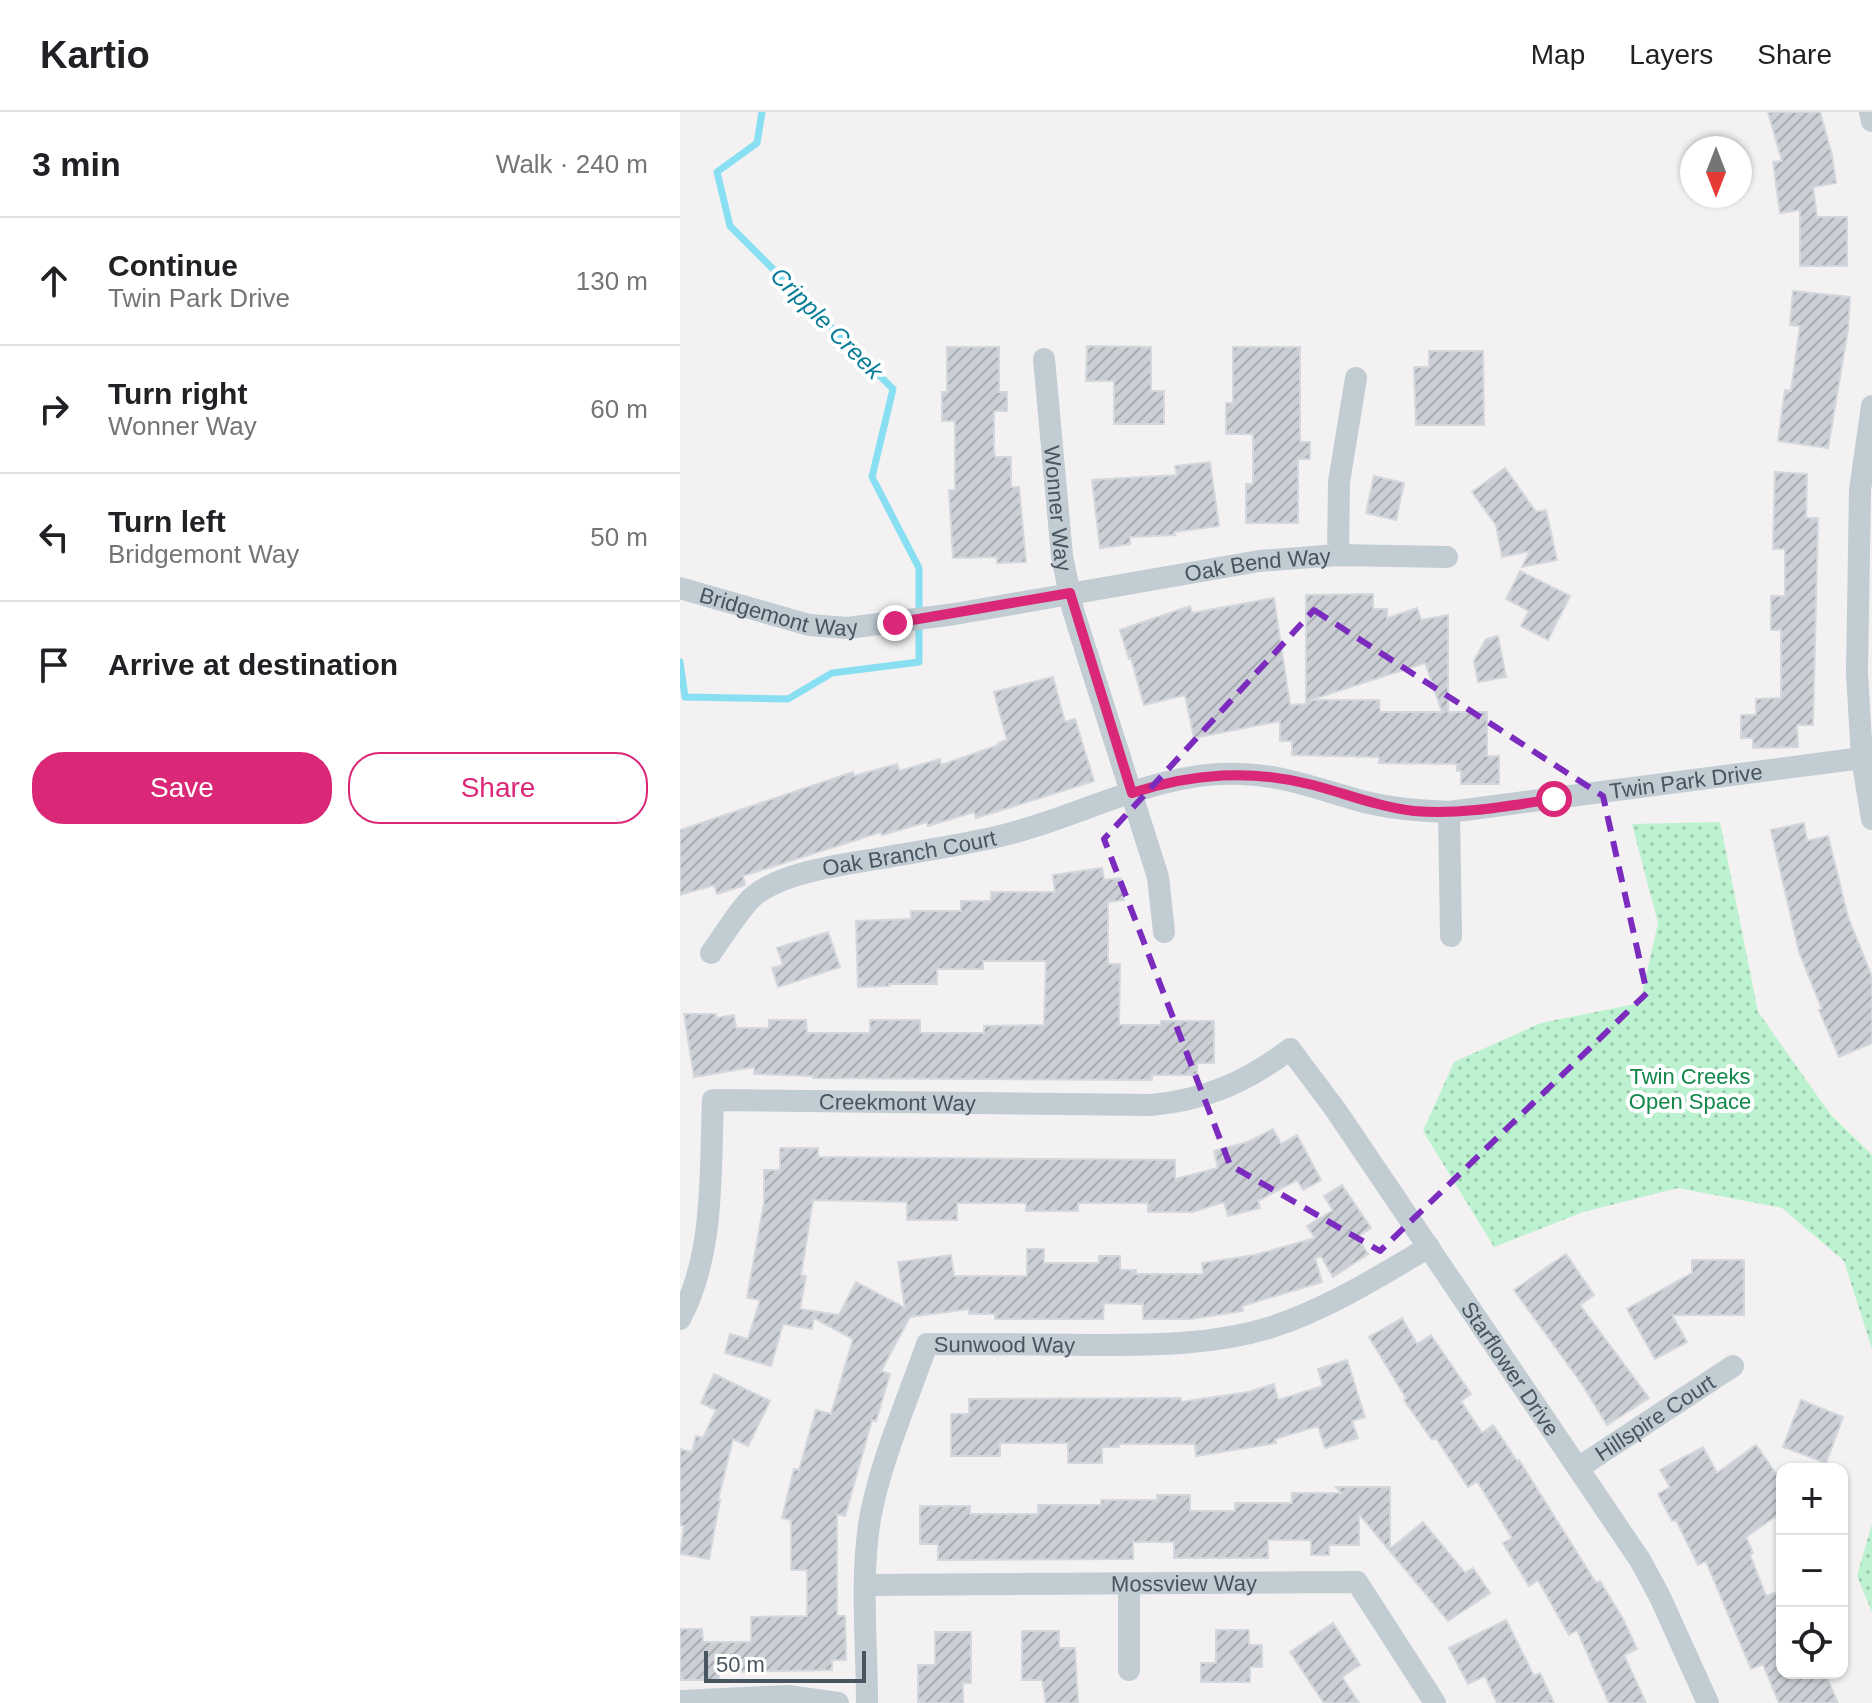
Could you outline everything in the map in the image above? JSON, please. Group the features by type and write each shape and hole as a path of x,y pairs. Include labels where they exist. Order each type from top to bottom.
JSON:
{"street":[{"path":"1870,112 1872,121"},
{"name":"Wonner Way","path":"1044,359 1062,556 1070,593 1158,877 1164,932"},
{"path":"1338,555 1339,482 1356,378"},
{"path":"1872,406 1857,673 1862,758 1872,819"},
{"name":"Oak Bend Way","path":"1070,593 1259,561 1338,555 1447,557"},
{"name":"Bridgemont Way","path":"680,588 809,625 848,628 955,614 1070,593"},
{"name":"Twin Park Drive","path":"1132,793 1162,783 1239,773 1278,777 1365,802 1413,811 1449,812 1862,758"},
{"name":"Oak Branch Court","path":"711,953 754,895 787,879 823,868 998,837 1132,793"},
{"path":"1449,812 1451,936"},
{"name":"Starflower Drive","path":"1290,1049 1335,1109 1647,1572 1708,1703"},
{"name":"Creekmont Way","path":"680,1319 695,1279 709,1210 713,1100 1151,1105 1211,1095 1265,1068 1290,1049"},
{"name":"Sunwood Way","path":"867,1703 867,1548 877,1489 927,1344 1163,1345 1227,1338 1269,1328 1310,1313 1429,1247"},
{"name":"Hillspire Court","path":"1578,1468 1733,1366"},
{"name":"Mossview Way","path":"866,1585 1357,1582 1435,1703"},
{"path":"1129,1584 1129,1670"},
{"path":"680,1701 788,1696 838,1703"}],"highlighted area":[{"path":"1314,610 1603,796 1647,993 1380,1251 1230,1165 1104,839"}],"green space":[{"name":"Twin Creeks Open Space","path":"1720,822 1758,1012 1831,1115 1872,1155 1872,1349 1844,1261 1782,1208 1678,1188 1583,1212 1494,1247 1423,1131 1454,1062 1541,1023 1640,1003 1658,923 1632,824"},
{"path":"1872,1524 1872,1612 1857,1576"}],"building":[{"path":"1768,112 1820,112 1836,183 1813,187 1817,217 1847,217 1847,266 1800,266 1800,210 1780,213 1773,162 1782,161"},
{"path":"1793,291 1850,297 1848,330 1828,448 1778,441 1785,390 1791,391 1800,326 1790,325"},
{"path":"1087,346 1151,347 1151,391 1164,391 1164,424 1114,424 1114,381 1086,381"},
{"path":"947,347 999,347 999,392 1007,392 1007,411 994,411 994,450 995,457 1011,457 1011,487 1019,487 1026,562 997,563 997,557 953,558 949,490 955,490 955,421 942,421 942,392 947,392"},
{"path":"1233,347 1300,347 1300,442 1310,442 1310,459 1298,459 1298,523 1246,523 1246,484 1253,484 1253,434 1226,434 1226,403 1233,403"},
{"path":"1429,351 1483,351 1484,425 1416,425 1414,367 1429,367"},
{"path":"1210,462 1219,526 1174,532 1175,535 1130,537 1130,544 1100,548 1092,480 1177,475 1175,466"},
{"path":"1505,468 1536,512 1546,510 1557,560 1522,567 1530,551 1502,557 1496,525 1472,492"},
{"path":"1775,472 1807,474 1806,518 1818,518 1813,725 1797,725 1798,747 1753,748 1753,738 1741,738 1741,715 1756,715 1756,699 1781,698 1781,630 1771,630 1771,596 1785,596 1785,549 1773,549"},
{"path":"1374,476 1404,483 1396,520 1366,513"},
{"path":"1520,571 1570,596 1548,640 1521,626 1529,611 1506,599"},
{"path":"1373,594 1373,609 1387,609 1387,618 1417,608 1421,620 1448,615 1448,712 1487,712 1487,756 1499,756 1499,784 1461,784 1461,771 1457,771 1457,764 1379,763 1379,757 1292,755 1292,741 1280,741 1280,721 1194,738 1185,695 1144,705 1120,630 1190,606 1192,613 1274,598 1290,705 1306,704 1306,595","holes":["1425,663 1442,712 1380,712 1379,700 1310,700"]},
{"path":"1498,636 1506,677 1478,682 1474,661 1486,639"},
{"path":"1053,677 1065,722 1075,719 1094,781 976,818 974,812 928,826 927,822 882,835 881,832 743,876 745,885 717,894 714,885 680,895 680,830 853,772 854,776 897,764 899,771 940,759 941,765 999,745 1007,740 994,692"},
{"path":"1804,823 1807,841 1828,836 1848,917 1872,977 1872,1043 1839,1057 1799,952 1771,830"},
{"path":"1102,868 1104,880 1121,878 1124,900 1108,902 1108,964 1120,964 1119,1025 1214,1021 1214,1063 1197,1063 1197,1075 1152,1075 1152,1080 813,1078 754,1074 754,1067 694,1077 684,1014 716,1014 716,1018 734,1015 736,1028 769,1028 769,1020 806,1020 807,1033 870,1033 870,1020 920,1020 920,1033 984,1033 984,1026 1044,1025 1046,961 983,961 983,969 937,969 937,984 858,987 856,921 911,919 911,911 961,911 961,901 991,901 991,892 1055,892 1053,875"},
{"path":"828,932 840,967 778,987 772,968 783,965 777,948"},
{"path":"1273,1129 1281,1144 1297,1135 1321,1180 1303,1190 1297,1180 1258,1201 1260,1208 1228,1216 1224,1202 1193,1212 1148,1212 1148,1203 1078,1203 1078,1211 1026,1211 1026,1203 957,1203 957,1220 907,1220 907,1202 813,1200 801,1275 806,1276 800,1309 839,1315 856,1282 905,1308 898,1262 951,1255 954,1276 1027,1276 1027,1249 1044,1249 1044,1263 1099,1263 1099,1256 1120,1256 1120,1270 1136,1270 1136,1274 1203,1274 1202,1263 1255,1255 1315,1238 1307,1226 1333,1210 1324,1196 1342,1185 1371,1228 1357,1237 1368,1254 1333,1277 1321,1256 1315,1258 1322,1282 1242,1306 1243,1311 1191,1319 1143,1319 1143,1304 1104,1303 1103,1319 995,1319 995,1314 969,1314 969,1309 910,1317 881,1371 890,1374 876,1421 872,1420 845,1516 837,1514 837,1616 845,1616 846,1660 832,1660 832,1670 719,1672 719,1680 680,1680 680,1629 702,1629 703,1642 751,1642 751,1617 807,1616 807,1570 791,1570 791,1520 782,1518 794,1469 799,1470 816,1410 831,1414 853,1339 814,1318 812,1329 783,1324 771,1366 725,1353 730,1334 748,1339 760,1300 747,1298 764,1203 764,1170 780,1170 780,1148 818,1148 818,1157 1175,1160 1175,1179 1218,1168 1214,1151 1248,1142"},
{"path":"1566,1254 1594,1295 1580,1305 1649,1398 1607,1425 1582,1384 1514,1290"},
{"path":"1692,1260 1744,1260 1744,1315 1672,1315 1687,1342 1655,1359 1627,1309 1692,1273"},
{"path":"1402,1318 1417,1344 1431,1335 1471,1394 1461,1401 1482,1433 1493,1425 1519,1460 1596,1583 1600,1581 1637,1649 1624,1655 1646,1703 1609,1703 1577,1630 1569,1635 1538,1580 1529,1586 1503,1543 1512,1538 1477,1481 1468,1487 1436,1438 1432,1440 1404,1400 1406,1398 1369,1337"},
{"path":"1347,1360 1365,1417 1352,1421 1358,1438 1325,1448 1318,1426 1275,1439 1276,1443 1196,1456 1195,1444 1119,1444 1119,1447 1102,1447 1102,1463 1068,1463 1068,1443 1000,1443 1000,1456 951,1456 951,1414 969,1414 969,1399 1181,1398 1181,1402 1248,1392 1274,1384 1278,1400 1323,1386 1318,1369"},
{"path":"714,1374 770,1401 748,1446 733,1439 718,1500 709,1559 680,1554 684,1526 680,1525 680,1449 692,1452 696,1436 703,1438 716,1410 701,1403"},
{"path":"1801,1400 1843,1417 1826,1463 1783,1447"},
{"path":"1756,1445 1776,1473 1776,1516 1746,1537 1766,1596 1776,1592 1776,1679 1828,1679 1838,1703 1779,1703 1763,1664 1751,1669 1706,1561 1698,1565 1676,1520 1672,1521 1658,1494 1670,1487 1660,1470 1703,1447 1717,1473"},
{"path":"1336,1487 1390,1487 1390,1549 1423,1522 1465,1573 1473,1568 1490,1593 1448,1621 1359,1514 1359,1545 1329,1545 1329,1555 1311,1555 1311,1540 1268,1540 1268,1558 1174,1558 1174,1542 1133,1542 1133,1559 938,1560 938,1544 920,1544 920,1506 970,1506 970,1514 1038,1514 1038,1505 1101,1505 1101,1500 1157,1500 1157,1495 1190,1495 1190,1511 1235,1511 1235,1503 1292,1503 1292,1493 1341,1493"},
{"path":"1506,1620 1534,1676 1540,1673 1554,1703 1497,1703 1485,1676 1468,1684 1449,1648"},
{"path":"1333,1623 1360,1665 1342,1677 1359,1703 1324,1703 1290,1652"},
{"path":"1216,1630 1249,1630 1249,1645 1262,1645 1262,1667 1250,1667 1250,1682 1201,1682 1201,1663 1216,1663"},
{"path":"1022,1631 1059,1631 1059,1648 1075,1648 1078,1703 1046,1703 1042,1680 1022,1680"},
{"path":"935,1632 971,1632 971,1683 963,1683 963,1703 918,1703 918,1665 935,1665"}],"waterway":[{"name":"Cripple Creek","path":"680,662 685,697 788,699 832,673 919,662 919,568 872,477 893,389 730,226 717,172 757,143 762,112"}],"route":[{"path":"895,623 1070,593 1132,793 1162,783 1239,773 1278,777 1365,802 1413,811 1467,811 1554,799"}]}
